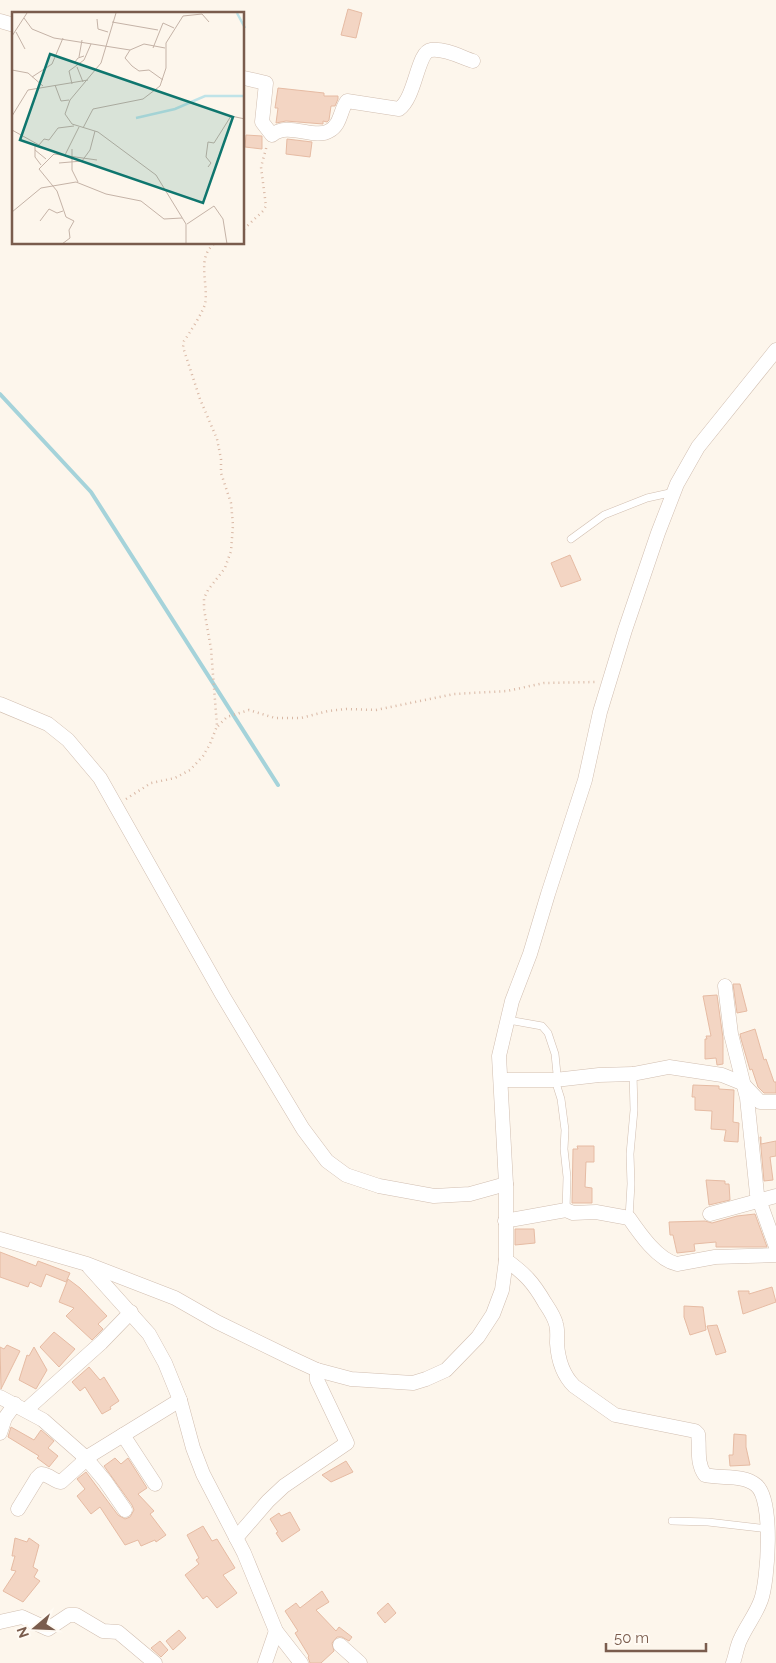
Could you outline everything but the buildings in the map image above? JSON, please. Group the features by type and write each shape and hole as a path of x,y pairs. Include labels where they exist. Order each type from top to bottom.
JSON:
{"street":[{"path":"245,78 266,84 262,122 272,135 277,130 321,133 329,132 337,123 347,101 399,109 405,105 410,96 425,52 431,50 442,51 473,61"},
{"path":"0,1238 87,1264 175,1298 217,1322 317,1370 351,1379 413,1383 426,1379 446,1370 478,1337 493,1314 502,1290 506,1260 506,1184 499,1056 512,1001 530,954 585,780 600,712 611,677 658,533 674,492 687,464 698,447 776,350"},
{"path":"0,704 48,724 68,740 100,778 223,996 303,1129 327,1161 346,1175 370,1183 434,1196 470,1194 506,1184"},
{"path":"725,986 730,1034 747,1098 750,1137 759,1200 776,1248"},
{"path":"501,1080 555,1080 598,1075 633,1074 669,1067 722,1075 742,1083 760,1102 776,1102"},
{"path":"710,1214 776,1196"},
{"path":"505,1220 566,1210 574,1213 596,1212 630,1218 652,1247 672,1263 677,1264 715,1257 776,1256"},
{"path":"506,1260 534,1283 550,1310 556,1323 558,1350 562,1368 568,1380 574,1386 616,1415 695,1431 698,1434 701,1470 704,1475 749,1480 758,1486 763,1496 772,1527 766,1583 761,1601 741,1638 733,1663"},
{"path":"87,1264 150,1334 180,1400 193,1448 203,1474 236,1538 276,1631 300,1663"},
{"path":"0,1433 5,1418 101,1343 131,1312"},
{"path":"236,1538 268,1501 284,1486 348,1443 317,1380 317,1370"},
{"path":"0,1397 43,1420 87,1456 90,1463 125,1510"},
{"path":"18,1510 41,1474 50,1475 56,1481 61,1482 87,1456 180,1400"},
{"path":"123,1436 154,1484"},
{"path":"0,1622 22,1617 48,1629 69,1615 76,1615 103,1631 118,1632 155,1663"},
{"path":"265,1663 276,1631"},
{"path":"340,1645 360,1663"}],"lane":[{"path":"571,539 604,515 647,498 674,492"},
{"path":"508,1020 542,1026 548,1033 555,1054 555,1080 561,1099 565,1130 566,1210"},
{"path":"630,1218 630,1154 634,1110 633,1074"},
{"path":"672,1521 772,1527"}],"path":[{"path":"245,228 266,206 261,167 272,135"},
{"path":"213,245 205,258 205,305 184,341 183,347 200,399 216,439 221,459 221,473 231,503 233,525 231,551 225,568 204,598 211,649 217,726"},
{"path":"116,806 151,783 175,778 190,770 207,750 217,726 227,717 249,710 276,718 308,718 328,711 376,710 454,694 507,691 544,682 595,682 611,677"}],"waterway":[{"path":"0,394 91,492 278,785"}]}
